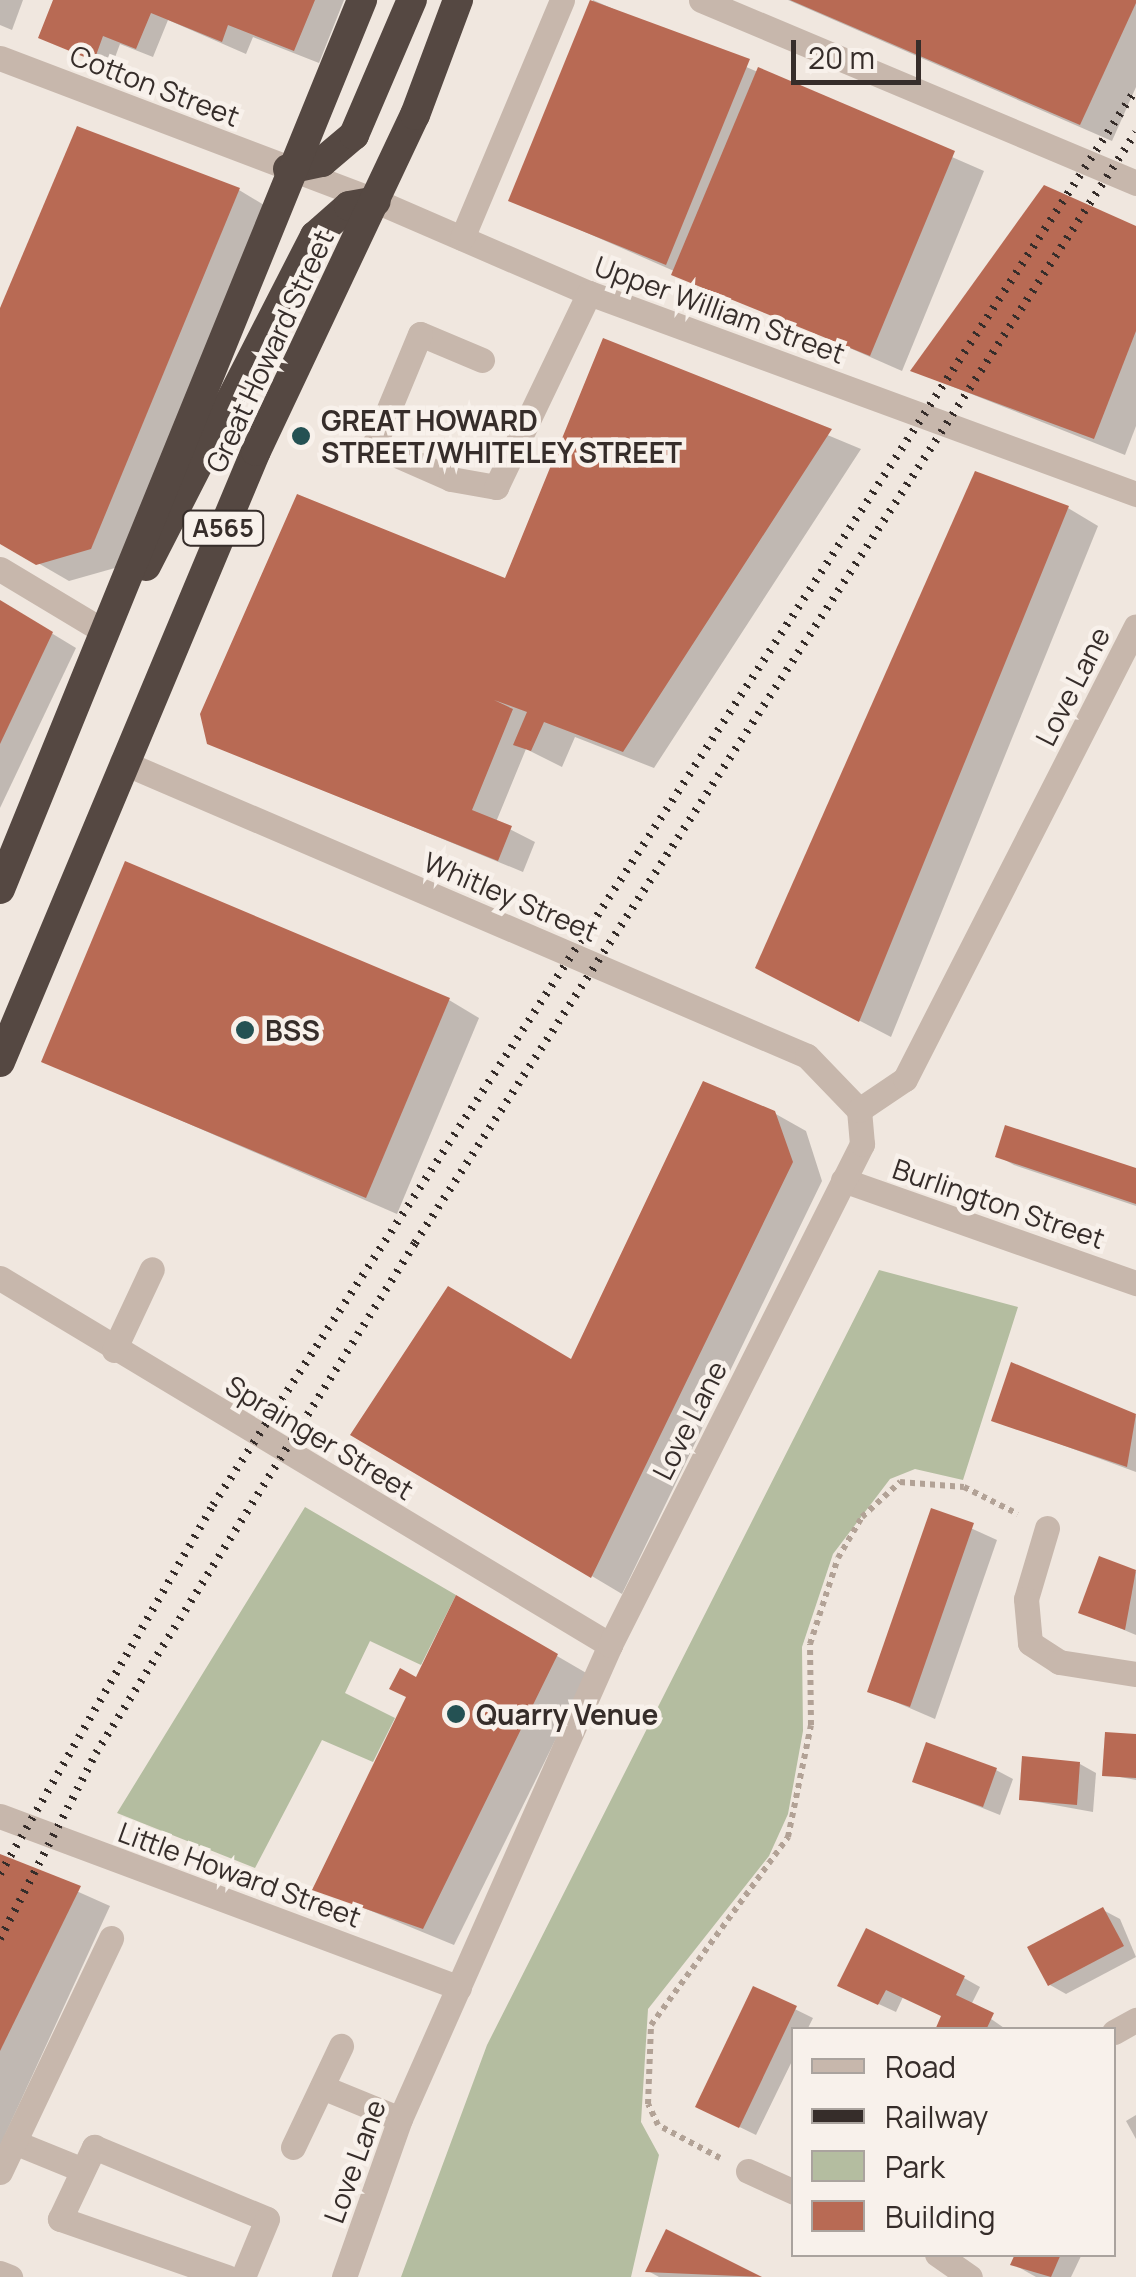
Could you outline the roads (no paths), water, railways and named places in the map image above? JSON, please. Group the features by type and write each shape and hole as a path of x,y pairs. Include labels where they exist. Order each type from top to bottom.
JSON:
{"highway":[{"name":"Great Howard Street","path":"0,888 6,855 106,632 288,170 362,0"},
{"path":"288,170 322,162 354,134 412,0"},
{"name":"Great Howard Street","path":"0,1062 122,762 376,200 458,0"},
{"path":"106,632 189,496 315,236 349,206 376,200"}],"street":[{"path":"462,238 562,0"},
{"path":"702,0 1136,183"},
{"name":"Cotton Street","path":"0,58 288,170"},
{"name":"Upper William Street","path":"288,170 376,200 589,293 1136,494"},
{"path":"482,360 420,334 374,445 468,485 496,487 589,293"},
{"path":"0,569 106,632"},
{"name":"Love Lane","path":"344,2277 400,2119 610,1645 862,1144 859,1110 905,1079 1136,626"},
{"name":"Whitley Street","path":"122,762 807,1056 859,1110"},
{"name":"Burlington Street","path":"843,1180 1136,1282"},
{"path":"114,1350 152,1268"},
{"name":"Sprainger Street","path":"0,1278 610,1645"},
{"path":"1048,1528 1026,1599 1030,1643 1059,1662 1136,1674"},
{"name":"Little Howard Street","path":"0,1816 459,1988"},
{"path":"0,2172 111,1938"},
{"path":"293,2146 341,2046"},
{"path":"322,2087 400,2119"},
{"path":"14,2142 83,2170"},
{"path":"227,2277 60,2219 94,2147 267,2219 242,2277"},
{"path":"748,2171 791,2191"},
{"path":"940,2257 970,2277"},
{"path":"0,2274 10,2277"}],"railway":[{"path":"0,1874 213,1505 1136,89"},
{"path":"0,1939 96,1753 415,1243 1136,132"}],"place":[{"name":"GREAT HOWARD STREET/WHITELEY STREET","path":"301,436"},
{"name":"BSS","path":"245,1030"},
{"name":"Quarry Venue","path":"456,1714"}]}
